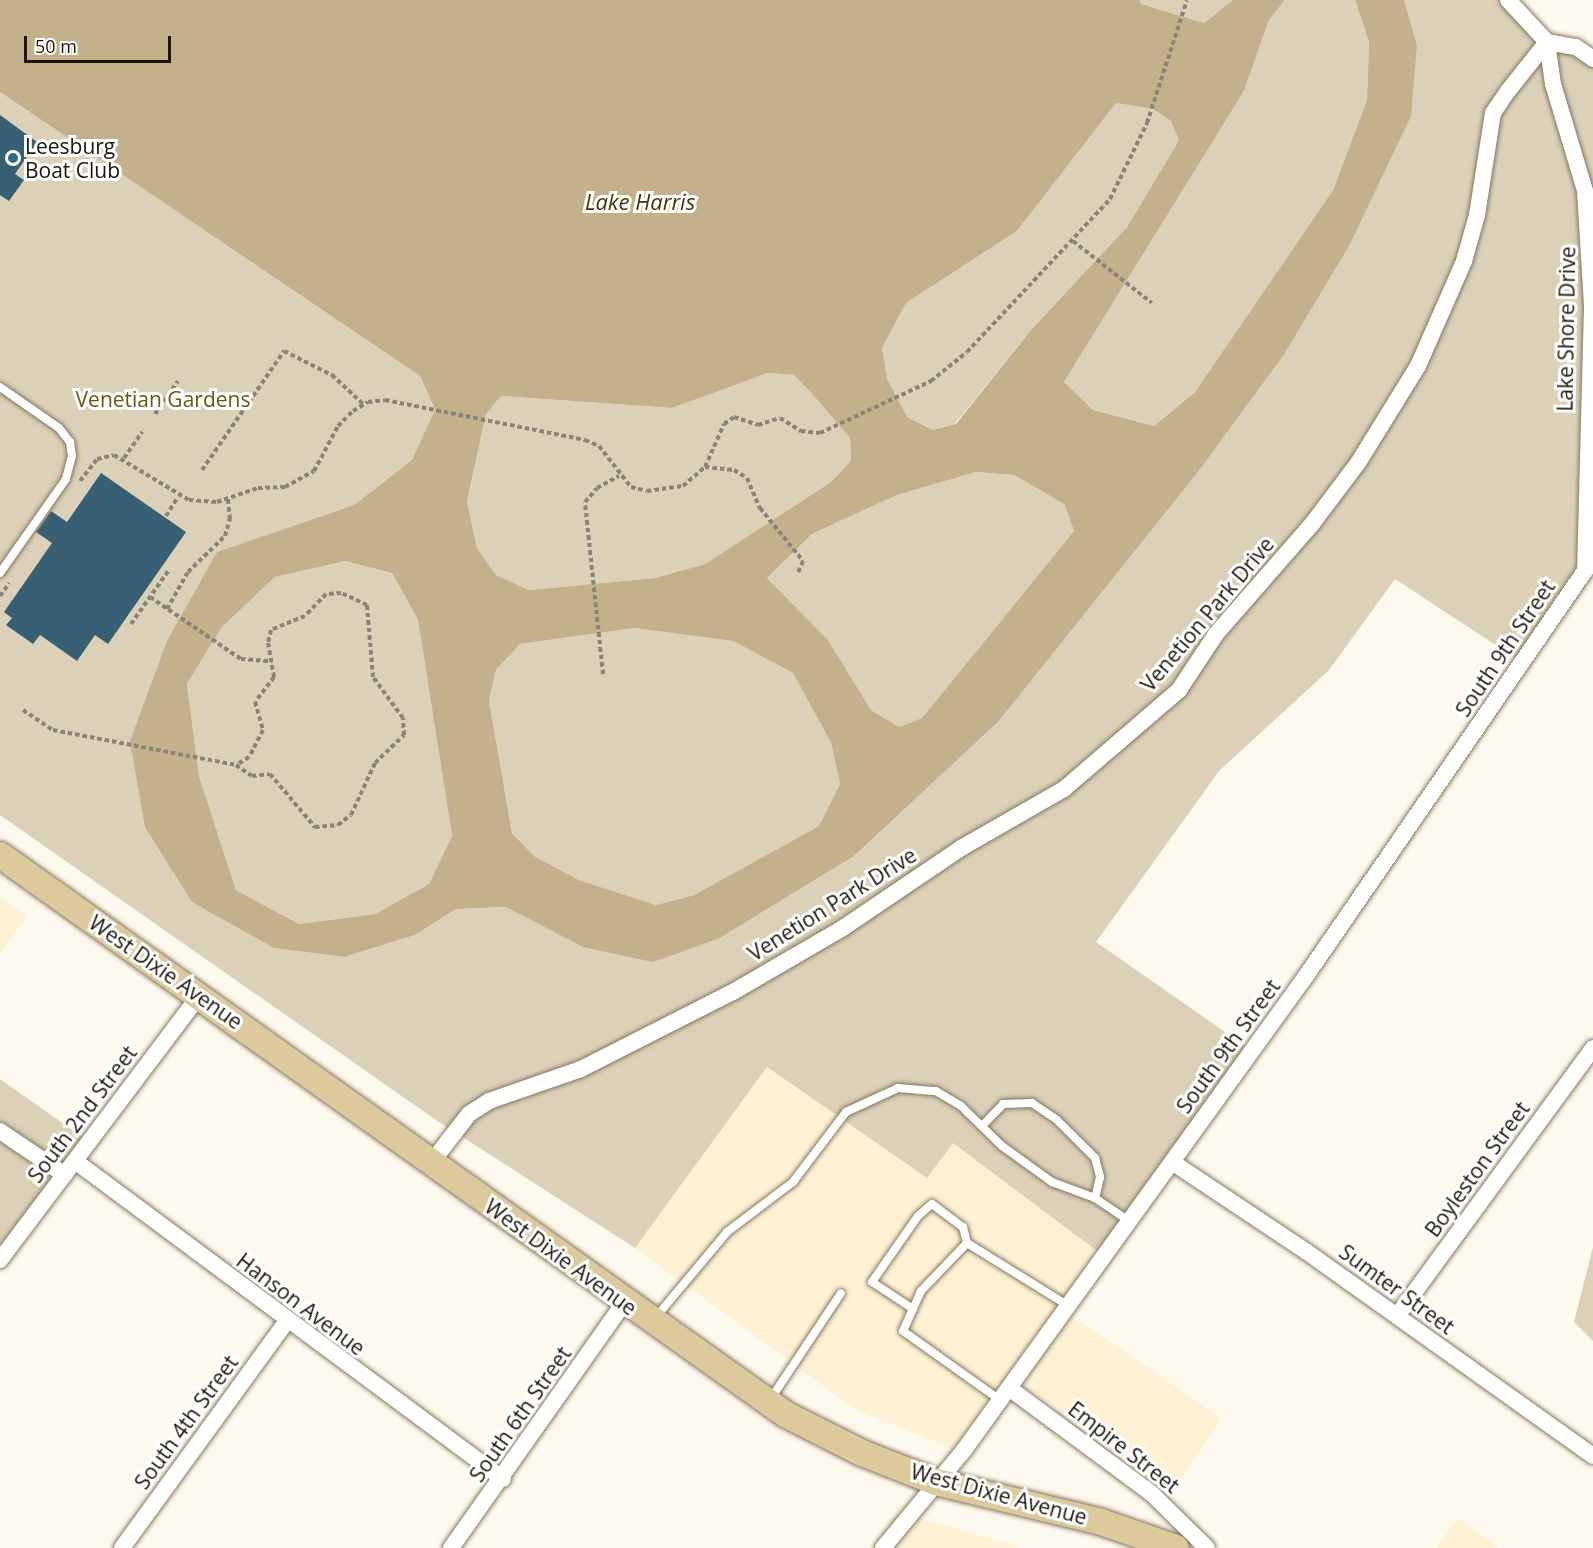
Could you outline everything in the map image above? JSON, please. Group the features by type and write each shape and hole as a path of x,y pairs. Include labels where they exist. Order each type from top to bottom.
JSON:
{"main road":[{"name":"West Dixie Avenue","path":"0,855 200,995 651,1323 768,1403 862,1453 936,1482 1101,1522 1176,1548"}],"street":[{"path":"1508,0 1547,42 1576,47 1593,59"},
{"name":"Lake Shore Drive","path":"1547,42 1553,84 1585,191 1591,259 1589,565"},
{"name":"Venetion Park Drive","path":"431,1163 469,1114 489,1101 581,1069 723,998 843,928 961,848 1064,789 1179,690 1216,634 1312,524 1407,386 1464,261 1477,215 1493,113 1547,42"},
{"name":"South 9th Street","path":"883,1548 1004,1394 1172,1162 1589,565"},
{"name":"South 2nd Street","path":"3,1251 75,1161 200,995"},
{"name":"Boyleston Street","path":"1397,1316 1593,1048"},
{"path":"0,1131 64,1175"},
{"name":"Hanson Avenue","path":"75,1161 286,1322 503,1479"},
{"name":"Sumter Street","path":"1172,1162 1397,1316 1593,1456"},
{"name":"South 6th Street","path":"451,1548 503,1479 624,1303"},
{"name":"South 4th Street","path":"122,1548 286,1322"},
{"name":"Empire Street","path":"1004,1394 1151,1493 1207,1548"}],"lane":[{"path":"0,387 58,428 70,442 72,456 66,479 0,573"},
{"path":"651,1323 727,1232 793,1182 826,1132 846,1112 888,1091 926,1090 961,1106 1002,1146 1052,1182 1095,1198 1129,1221"},
{"path":"983,1125 1003,1104 1032,1103 1057,1120 1095,1158 1100,1177 1095,1198"},
{"path":"913,1309 872,1282 918,1216 932,1204 963,1227 967,1243 1067,1305"},
{"path":"967,1243 921,1292 903,1331 1004,1394"},
{"path":"768,1403 841,1293"}],"path":[{"path":"74,490 97,459 114,454 124,458 178,496 204,502 228,499 248,490 285,487 305,479 321,462 338,426 363,405 376,400 408,404 599,446 619,476 631,487 666,492 683,486 705,467 724,424 734,417 758,425 780,418 801,431 820,433 931,381 967,352 1110,199 1147,123 1187,0"},
{"path":"1073,241 1152,303"},
{"path":"202,470 284,351 332,375 363,405"},
{"path":"155,414 178,381"},
{"path":"124,458 142,432"},
{"path":"705,467 722,465 747,477 760,508 803,561 798,573"},
{"path":"603,674 585,533 585,502 597,488 619,476"},
{"path":"166,516 178,496"},
{"path":"167,609 188,572 225,536 230,519 228,499"},
{"path":"131,624 169,570"},
{"path":"23,710 54,730 236,765 252,776 270,774 308,820 325,828 351,815 375,763 404,735 403,718 374,677 367,605 358,598 326,594 296,622 278,624 268,643 274,676 255,702 263,730 249,757 236,765"},
{"path":"150,597 231,653 253,663 272,661"}],"shaded area":[{"path":"0,896 27,916 0,954"},
{"path":"767,1067 927,1178 953,1142 1101,1254 1064,1311 1222,1418 1176,1487 1012,1378 958,1451 856,1410 635,1248"},
{"path":"897,1511 1021,1548 871,1548"},
{"path":"1458,1518 1500,1548 1436,1548"}],"green space":[{"path":"1140,0 1233,0 1204,23 1141,4"},
{"path":"1285,0 1355,0 1369,42 1367,100 1333,190 1195,392 1154,426 1093,410 1064,382 1244,91 1269,20"},
{"name":"Venetian Gardens","path":"1404,0 1520,0 1543,31 1593,64 1593,558 1523,663 1395,579 1329,670 1219,771 1096,942 1248,1048 1101,1254 953,1143 927,1178 767,1067 635,1248 433,1118 0,815 0,92 420,376 435,411 412,460 354,505 217,552 130,741 274,948 344,957 415,935 456,909 507,907 583,947 720,938 854,856 999,721 1198,472 1284,355 1348,248 1417,45"},
{"path":"1116,103 1153,109 1171,121 1179,140 1127,227 1031,330 955,424 933,430 907,417 886,379 882,348 906,303 1017,231"},
{"path":"768,373 794,375 813,395 850,438 851,461 831,482 705,564 655,578 529,590 496,575 477,548 467,501 486,414 501,396 672,408"},
{"path":"976,472 1014,475 1064,504 1074,531 922,718 899,727 871,710 828,640 767,578 812,534 897,495"},
{"path":"345,561 392,573 418,620 452,836 429,884 375,914 299,924 236,890 199,776 187,684 221,628 275,577"},
{"path":"634,628 733,641 793,673 831,743 840,784 819,826 694,895 656,905 579,880 534,856 512,833 489,700 496,670 520,644"},
{"path":"0,1079 85,1139 0,1258"},
{"path":"1593,1247 1593,1341 1574,1322"}],"water":[{"name":"Lake Harris","path":"0,0 1140,0 1141,4 1204,23 1233,0 1285,0 1269,20 1244,91 1064,382 1093,410 1154,426 1195,392 1333,190 1367,100 1369,42 1355,0 1404,0 1417,45 1411,116 1348,248 1284,355 1198,472 999,721 854,856 720,938 653,962 583,947 506,907 456,909 415,935 344,957 274,948 192,902 145,827 130,741 167,641 217,552 354,505 412,460 435,410 420,376 0,92","holes":["1116,103 1153,109 1171,121 1179,140 1127,227 1031,330 956,424 933,430 907,417 887,379 882,348 906,303 1017,231","768,373 794,375 850,438 851,461 831,482 705,564 655,578 529,590 496,575 477,548 467,501 486,414 501,396 672,408","976,472 1014,475 1064,504 1074,531 922,718 899,727 871,710 828,640 767,578 812,534 897,495","345,561 392,573 418,620 452,836 429,884 375,914 299,924 236,890 199,776 187,684 221,628 275,577","634,628 733,641 793,673 831,743 840,784 819,826 694,895 656,905 579,880 534,856 512,833 489,700 496,670 520,644"]}],"building":[{"name":"Leesburg Boat Club","path":"0,115 37,142 15,174 24,180 9,201 0,195"},
{"path":"101,473 186,532 108,644 95,635 77,661 40,635 33,644 6,625 12,618 4,612 52,543 36,532 51,511 67,522"}],"place":[{"name":"Leesburg Boat Club","path":"13,158"}]}
